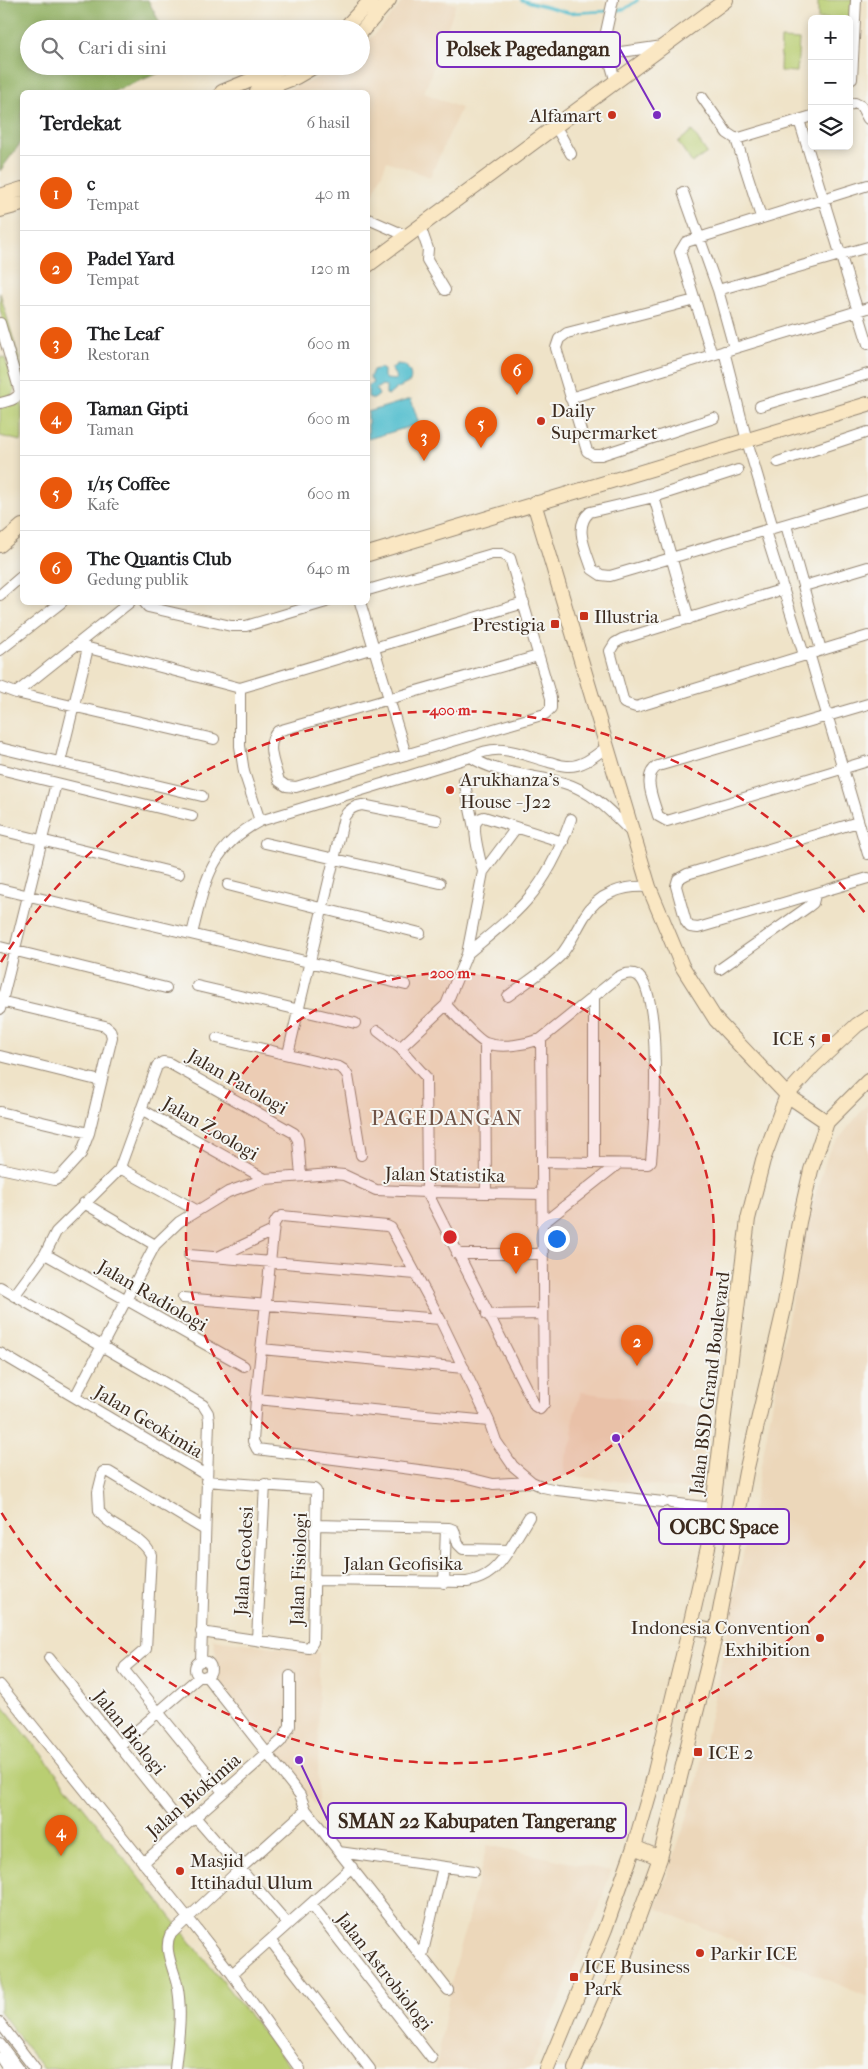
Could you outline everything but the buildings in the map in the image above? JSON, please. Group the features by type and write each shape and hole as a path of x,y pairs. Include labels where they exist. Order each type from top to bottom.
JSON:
{"main road":[{"path":"352,20 371,0"},
{"path":"370,22 389,0"},
{"path":"370,264 726,0"},
{"path":"227,90 263,75"},
{"path":"262,90 299,75"},
{"path":"0,196 20,190"},
{"path":"0,210 20,205"},
{"path":"370,553 868,404"},
{"path":"534,503 650,888 682,966 716,1020 787,1095 827,1122"},
{"path":"0,545 20,528"},
{"name":"Jalan BSD Grand Boulevard","path":"546,2069 605,1929 634,1847 652,1788 708,1547 748,1219 763,1160 787,1095 814,1065 857,1025 868,1018"},
{"path":"575,2069 621,1965 660,1858 716,1632 746,1472 784,1309 806,1188 827,1122 868,1081"},
{"path":"690,1626 716,1632"},
{"path":"634,1847 660,1858"}],"street":[{"path":"613,0 604,41 616,83"},
{"path":"853,60 856,0"},
{"path":"607,54 665,46"},
{"path":"702,97 727,134 736,138 808,117"},
{"path":"853,104 861,106 868,119"},
{"path":"799,120 841,255 863,309 868,344"},
{"path":"556,127 571,154"},
{"path":"736,138 761,217"},
{"path":"712,355 680,252 682,245 700,237 761,217 868,186"},
{"path":"683,192 718,290 734,348"},
{"path":"370,220 407,236"},
{"path":"420,226 428,249 428,260 445,290"},
{"path":"718,290 868,247"},
{"path":"695,300 567,333 559,339 556,348 587,451 593,455 602,455 714,418"},
{"path":"570,398 863,309"},
{"path":"0,324 4,350 20,392 14,399 0,403"},
{"path":"724,351 784,589 827,715 868,854"},
{"path":"760,406 868,374"},
{"path":"778,462 868,432"},
{"path":"738,470 654,497 590,512 582,518 580,527 592,569 601,575 610,576 868,500"},
{"path":"654,497 688,618"},
{"path":"786,525 821,650"},
{"path":"370,589 492,554 502,554 510,558 551,698 551,708 545,714 406,755 296,787 286,786 279,781 270,746 272,736 278,731 538,656"},
{"path":"804,586 868,567"},
{"path":"0,595 20,578"},
{"path":"784,589 622,639 615,643 610,651 624,703 636,707 868,636"},
{"path":"77,645 240,688 524,603"},
{"path":"0,650 58,605"},
{"path":"16,693 126,605"},
{"path":"146,605 148,607 231,626 246,626 316,605"},
{"path":"361,605 406,755"},
{"path":"60,762 88,648"},
{"path":"0,687 16,693 214,739"},
{"path":"240,688 240,746 244,772 260,820"},
{"path":"868,704 658,766 651,771 649,780 658,816 667,820 868,761"},
{"path":"192,934 206,879 213,865 235,837 260,820 471,757 484,750 499,748 567,766 580,764 591,759 608,746"},
{"path":"0,748 202,796"},
{"path":"471,757 483,764 565,783 590,794 609,810 634,836"},
{"path":"565,783 567,766"},
{"path":"0,769 192,816"},
{"path":"400,1048 446,1004 468,954 483,872 464,780"},
{"path":"0,1168 54,1180 60,1177 81,1154 89,1133 112,1037 108,1028 1,1004 56,782"},
{"path":"288,1054 344,817 356,806 362,805 437,820"},
{"path":"474,830 476,822 484,818 562,842"},
{"path":"468,954 527,900 549,868 571,819"},
{"path":"858,822 687,874 678,879 676,886 686,922 690,926 698,928 868,878"},
{"path":"483,872 516,828"},
{"path":"0,830 179,874"},
{"path":"265,843 440,882"},
{"path":"228,885 420,933"},
{"path":"508,996 560,956 570,943 585,915 594,904 622,888 636,886 650,888"},
{"path":"0,889 406,985"},
{"path":"720,969 808,907 813,903 815,895"},
{"path":"0,947 166,988"},
{"path":"446,1004 485,1043 498,1045 529,1043 541,1039 618,977 632,974 637,975 643,981 651,1004 655,1115 652,1161 648,1164 542,1162"},
{"path":"197,986 355,1023"},
{"path":"594,995 594,1163"},
{"path":"378,1032 400,1048 426,1077 427,1192 534,1406 540,1409 544,1404 541,1039"},
{"path":"217,1038 288,1054 339,1067 344,1070 348,1076 361,1155"},
{"path":"485,1043 486,1192"},
{"path":"0,1056 101,1081"},
{"name":"Jalan Patologi","path":"14,1296 45,1254 56,1232 84,1203 109,1182 120,1168 157,1066 163,1062 170,1062 294,1133 298,1140 301,1176"},
{"name":"Jalan Zoologi","path":"141,1109 265,1179"},
{"path":"0,1112 89,1133"},
{"path":"542,1224 618,1164"},
{"path":"120,1168 196,1210"},
{"name":"Jalan Statistika","path":"102,1346 155,1245 179,1222 196,1210 228,1192 265,1179 344,1175 376,1190 542,1194"},
{"path":"84,1203 155,1245"},
{"path":"532,1482 507,1459 496,1441 489,1421 440,1319 394,1233 387,1226 282,1216 276,1219 270,1262 253,1441 255,1446 261,1451 457,1475 493,1484 532,1482 557,1490 712,1508"},
{"path":"217,1257 274,1232"},
{"name":"Jalan Radiologi","path":"45,1254 244,1366"},
{"path":"457,1254 543,1254"},
{"path":"189,1255 416,1274"},
{"path":"0,1286 203,1406 208,1413 201,1660 196,1663 194,1669 203,1676 300,1795 306,1810 448,1990"},
{"path":"183,1298 440,1319"},
{"path":"487,1315 543,1314"},
{"name":"Jalan Geokimia","path":"75,1397 102,1346"},
{"path":"261,1349 464,1368"},
{"name":"Jalan Geokimia","path":"0,1353 206,1478"},
{"path":"256,1399 489,1421"},
{"path":"205,1530 109,1472 103,1472 98,1492 99,1511 102,1516 117,1528 147,1548 151,1555 147,1646 145,1651 124,1669 160,1711 223,1792"},
{"name":"Jalan Fisiologi","path":"201,1632 257,1639 304,1648 312,1647 313,1642 317,1495 314,1489 206,1478"},
{"name":"Jalan Geodesi","path":"257,1639 265,1484"},
{"name":"Jalan Geofisika","path":"314,1580 444,1583 479,1580 496,1569 529,1517"},
{"name":"Jalan Geofisika","path":"316,1525 446,1528 454,1530 458,1544 463,1549 509,1550"},
{"path":"444,1583 446,1528"},
{"name":"Jalan Biologi","path":"49,1658 184,1827"},
{"path":"119,1746 203,1676"},
{"name":"Jalan Biokimia","path":"143,1863 281,1741 290,1726 290,1676"},
{"path":"0,1685 232,1974 300,2069"},
{"path":"175,2069 179,2006 177,1984 168,1948 170,1935 240,1868 306,1810"},
{"path":"195,1817 288,1924"},
{"path":"339,1852 474,1871"},
{"path":"232,1974 352,1867"},
{"path":"422,1956 442,1867"},
{"name":"Jalan Astrobiologi","path":"310,1904 432,2060"},
{"path":"270,1940 370,2069"},
{"path":"0,2023 34,2069"},
{"path":"0,2044 19,2069"},
{"path":"0,2057 8,2069"}],"shaded area":[{"path":"404,0 440,0 456,4 424,93 461,108 430,177 387,161 373,195 370,194 370,90 285,90 313,80 320,75 370,75 370,38"},
{"path":"868,1103 868,1997 656,1908 694,1797 760,1471 805,1227 829,1151"},
{"path":"581,1392 705,1408 699,1491 564,1475 565,1459 573,1438 573,1418"},
{"path":"213,1639 319,1653 318,1808 221,1684"},
{"name":"ICE Business Park","path":"487,1845 611,1871 595,1918 530,2069 436,2069 451,1984"}],"green space":[{"path":"0,0 148,0 158,20 20,20 20,75 154,75 117,90 20,90 20,144 0,171"},
{"path":"818,0 853,0 853,15 818,15"},
{"path":"781,39 799,40 797,72 780,71"},
{"path":"692,131 707,153 692,163 678,142"},
{"path":"0,293 20,362 20,378 0,309"},
{"path":"0,357 5,358 15,389 12,395 0,399"},
{"path":"20,397 20,441 0,436 0,407"},
{"path":"0,1702 292,2069 43,2069 0,2011"}],"water":[{"path":"397,364 405,365 411,375 410,382 389,395 386,394 386,386 382,385 376,389 379,395 374,399 370,398 370,385 373,383 370,377 373,370 380,368 384,370 384,377 386,379 395,380 397,378 391,369"},
{"path":"411,399 419,424 370,438 370,411"}],"waterway":[{"path":"521,0 570,13 608,11"},
{"path":"613,11 625,9 638,0"}],"place":[{"name":"Alfamart","path":"612,115"},
{"name":"Polsek Pagedangan","path":"657,115"},
{"name":"The Quantis Club","path":"517,395"},
{"name":"Daily Supermarket","path":"541,421"},
{"name":"1/15 Coffee","path":"481,448"},
{"name":"The Leaf","path":"424,461"},
{"name":"Illustria","path":"584,616"},
{"name":"Prestigia","path":"555,624"},
{"name":"Arukhanza's House - J22","path":"450,790"},
{"name":"ICE 5","path":"826,1038"},
{"name":"c","path":"516,1274"},
{"name":"Padel Yard","path":"637,1366"},
{"name":"OCBC Space","path":"616,1438"},
{"name":"Indonesia Convention Exhibition","path":"820,1638"},
{"name":"ICE 2","path":"698,1752"},
{"name":"SMAN 22 Kabupaten Tangerang","path":"299,1760"},
{"name":"Taman Gipti","path":"61,1856"},
{"name":"Masjid Ittihadul Ulum","path":"180,1871"},
{"name":"Parkir ICE","path":"700,1953"},
{"name":"ICE Business Park","path":"574,1977"}],"district":[{"name":"PAGEDANGAN","path":"447,1118"}]}
